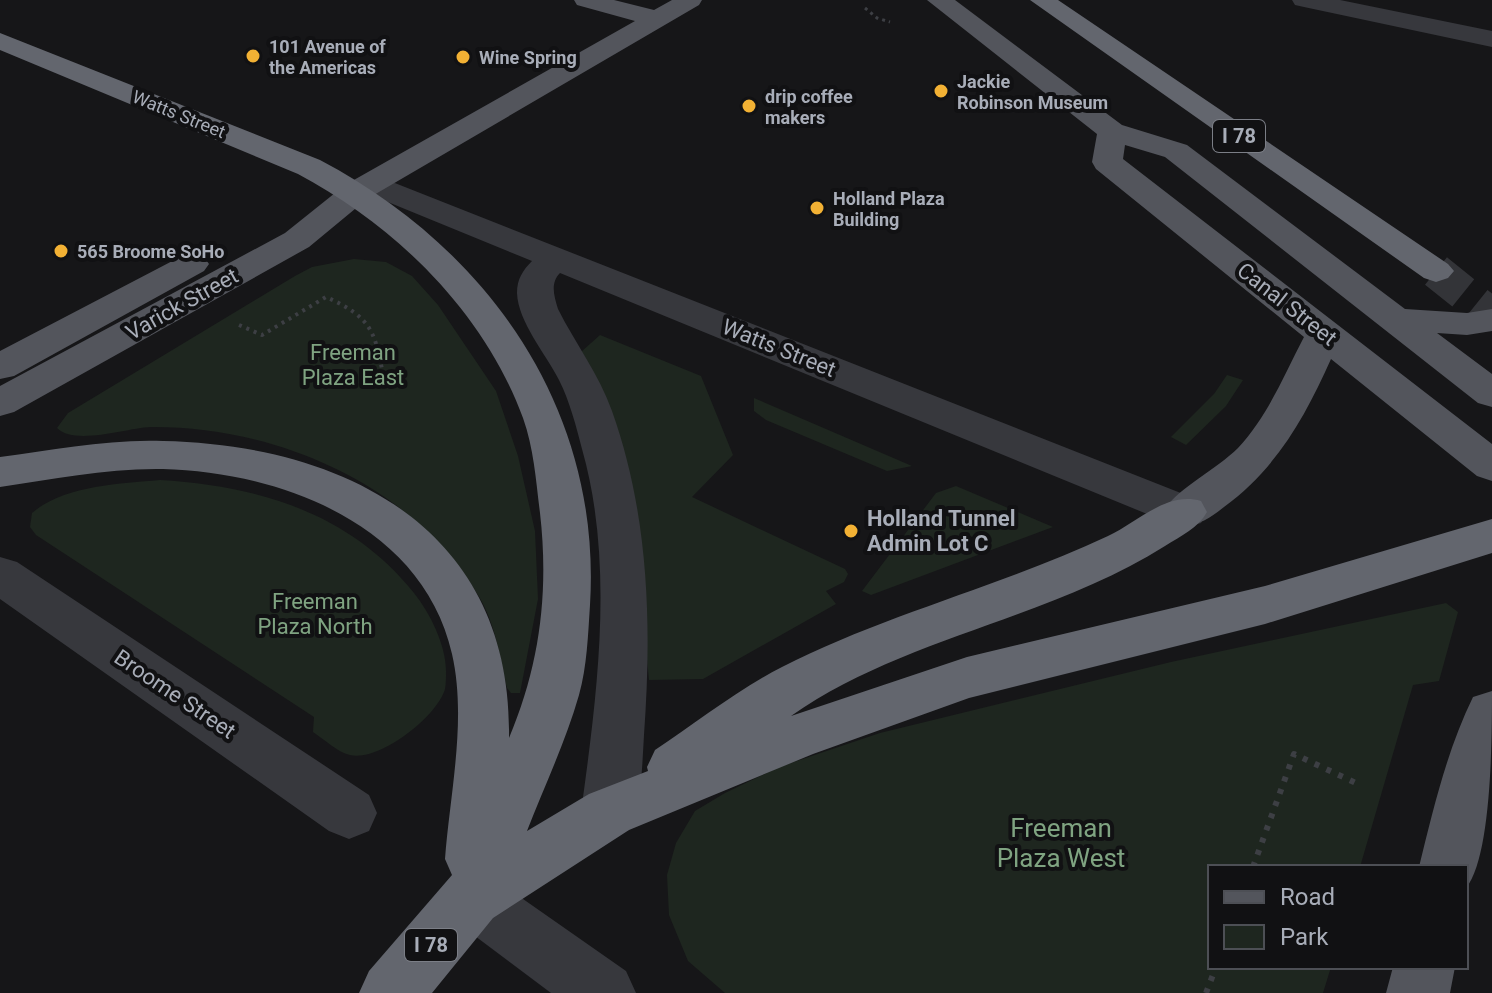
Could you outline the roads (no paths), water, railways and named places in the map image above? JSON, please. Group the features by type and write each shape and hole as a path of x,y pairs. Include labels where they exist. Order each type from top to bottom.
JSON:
{"highway":[{"name":"I 78","path":"1042,0 1436,271"},
{"name":"Watts Street","path":"0,41 364,188"},
{"path":"364,188 455,278 516,361 543,418 555,457 561,495 569,563 568,602 553,695 472,898"},
{"path":"0,472 161,454 241,462 275,469 344,494 373,511 426,556 468,624 477,655 480,731 472,898"},
{"path":"472,898 609,812 796,684 893,640 1081,569 1133,544 1185,512"},
{"path":"609,812 795,737 967,678 1265,605 1492,536"},
{"name":"I 78","path":"391,993 472,898"}],"main road":[{"path":"586,0 657,19"},
{"name":"Varick Street","path":"0,403 284,247 316,227 364,188 690,0"},
{"path":"939,0 1112,131 1176,151 1492,394"},
{"name":"Canal Street","path":"1112,131 1107,162 1492,466"},
{"name":"Varick Street","path":"0,367 289,211 364,188"},
{"path":"1392,319 1467,324 1492,320"},
{"path":"1185,512 1223,487 1271,437 1324,334"},
{"path":"1448,865 1462,804 1492,713"},
{"path":"1418,993 1424,969"}],"street":[{"path":"1304,0 1492,39"},
{"name":"Watts Street","path":"364,188 555,258 1185,512"},
{"path":"555,258 537,276 535,294 591,407 612,487 616,524 625,668 609,812"},
{"name":"Broome Street","path":"0,575 349,813"},
{"path":"472,898 604,993"}],"tunnel":[{"path":"1436,271 1492,316"}],"place":[{"name":"101 Avenue of the Americas","path":"253,56"},
{"name":"Wine Spring","path":"463,57"},
{"name":"Jackie Robinson Museum","path":"941,91"},
{"name":"drip coffee makers","path":"749,106"},
{"name":"Holland Plaza Building","path":"817,208"},
{"name":"565 Broome SoHo","path":"61,251"},
{"name":"Holland Tunnel Admin Lot C","path":"851,531"}],"park label":[{"name":"Freeman Plaza East","path":"353,364"},
{"name":"Freeman Plaza North","path":"315,614"},
{"name":"Freeman Plaza West","path":"1061,843"}]}
